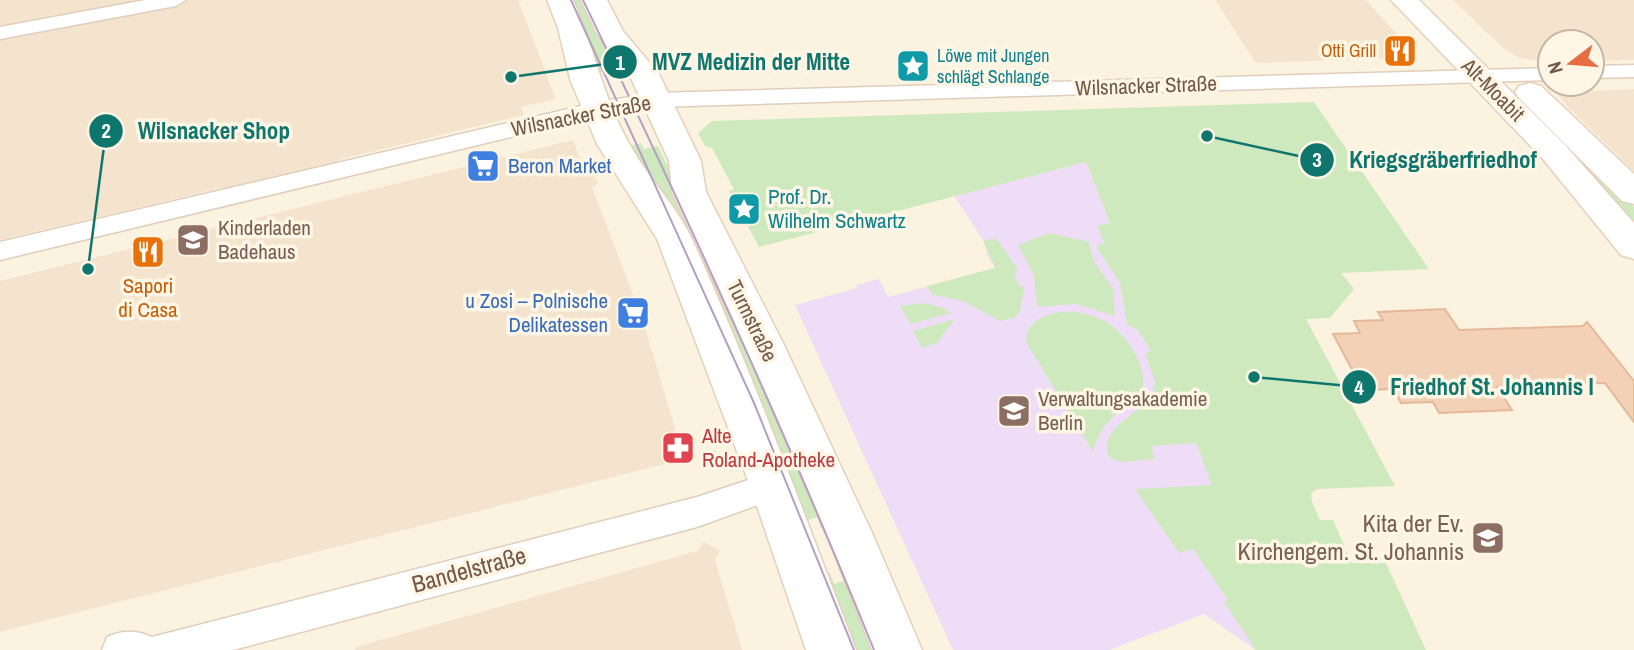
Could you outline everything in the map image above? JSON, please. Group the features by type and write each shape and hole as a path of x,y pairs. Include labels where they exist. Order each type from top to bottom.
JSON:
{"main road":[{"name":"Turmstraße","path":"560,0 572,28 584,79 614,147 674,238 772,486 831,650"},
{"name":"Turmstraße","path":"594,0 611,34 643,74 685,161 690,192 764,345 856,550 897,650"},
{"name":"Alt-Moabit","path":"1404,0 1553,152 1634,246"},
{"name":"Alt-Moabit","path":"1432,0 1634,194"}],"street":[{"path":"0,33 176,0"},
{"path":"1606,72 1634,71"},
{"name":"Wilsnacker Straße","path":"0,251 598,109 656,100 1536,74"},
{"name":"Bandelstraße","path":"164,650 697,512 772,486"},
{"path":"120,650 140,650"}],"shaded area":[{"path":"0,0 518,0 556,99 521,107 524,115 341,159 332,165 231,190 221,188 0,240"},
{"path":"1215,0 1366,0 1414,53 1410,58 1256,63"},
{"path":"1453,0 1634,0 1634,60 1606,61 1606,28 1536,28 1536,60 1519,58 1502,47"},
{"path":"1634,89 1634,171 1560,98 1606,98 1606,90"},
{"path":"573,140 582,164 589,163 598,184 592,187 644,324 684,459 0,632 0,281"},
{"name":"Verwaltungsakademie Berlin","path":"1086,162 1232,535 1272,650 1256,650 1204,614 1109,650 953,650 795,305 879,279 888,297 995,268 986,253 990,251 954,196"},
{"path":"704,542 720,551 715,560 742,650 355,650 356,647 697,551"}],"green space":[{"path":"565,0 589,0 634,71 624,73 622,67 600,72"},
{"path":"1314,102 1429,269 1341,273 1354,289 1330,318 1306,319 1395,486 1317,489 1311,493 1312,502 1320,520 1333,520 1352,563 1386,563 1426,650 1256,650 1224,602 1228,600 1193,549 1179,553 1135,489 1212,485 1196,443 1151,446 1155,459 1120,462 1109,457 1108,439 1120,424 1151,399 1155,382 1145,354 1151,351 1137,329 1127,325 1120,283 1097,248 1098,244 1105,244 1097,226 1110,223 1086,162 759,247 729,191 734,189 712,148 705,146 698,133 712,121"},
{"path":"1524,108 1532,108 1634,207 1634,221"},
{"path":"641,143 644,149 658,146 667,165 671,164 835,524 821,528 817,517 796,524 621,148"},
{"path":"1049,233 1089,242 1094,261 1113,289 1115,316 1076,304 1037,307 1034,275 1018,245"},
{"path":"996,238 1019,271 1014,271 1018,286 1024,287 1020,311 1014,318 1000,321 963,301 933,295 927,286 995,268 983,241"},
{"path":"925,303 944,308 951,313 910,324 900,306"},
{"path":"1077,312 1101,319 1123,336 1135,354 1143,374 1141,393 1106,425 1093,452 1026,342 1031,326 1044,316"},
{"path":"955,319 937,343 922,348 913,331"},
{"path":"830,573 834,584 856,577 885,650 842,650 816,578"}],"building":[{"path":"1445,309 1459,330 1583,326 1587,322 1634,381 1634,422 1605,383 1497,387 1512,410 1439,413 1433,402 1401,403 1393,389 1363,390 1333,334 1360,333 1354,321 1383,320 1378,312"}],"tram line":[{"path":"571,0 754,403 854,650"},
{"path":"583,0 734,323 874,650"}],"place":[{"name":"Otti Grill","path":"1400,51"},
{"name":"Löwe mit Jungen schlägt Schlange","path":"913,66"},
{"name":"MVZ Medizin der Mitte","path":"511,77"},
{"name":"Kriegsgräberfriedhof","path":"1207,136"},
{"name":"Beron Market","path":"483,166"},
{"name":"Prof. Dr. Wilhelm Schwartz","path":"744,209"},
{"name":"Kinderladen Badehaus","path":"193,240"},
{"name":"Sapori di Casa","path":"148,252"},
{"name":"Wilsnacker Shop","path":"88,269"},
{"name":"u Zosi – Polnische Delikatessen","path":"633,313"},
{"name":"Friedhof St. Johannis I","path":"1254,377"},
{"name":"Verwaltungsakademie Berlin","path":"1014,411"},
{"name":"Alte Roland-Apotheke","path":"678,448"},
{"name":"Kita der Ev. Kirchengem. St. Johannis","path":"1488,538"}]}
